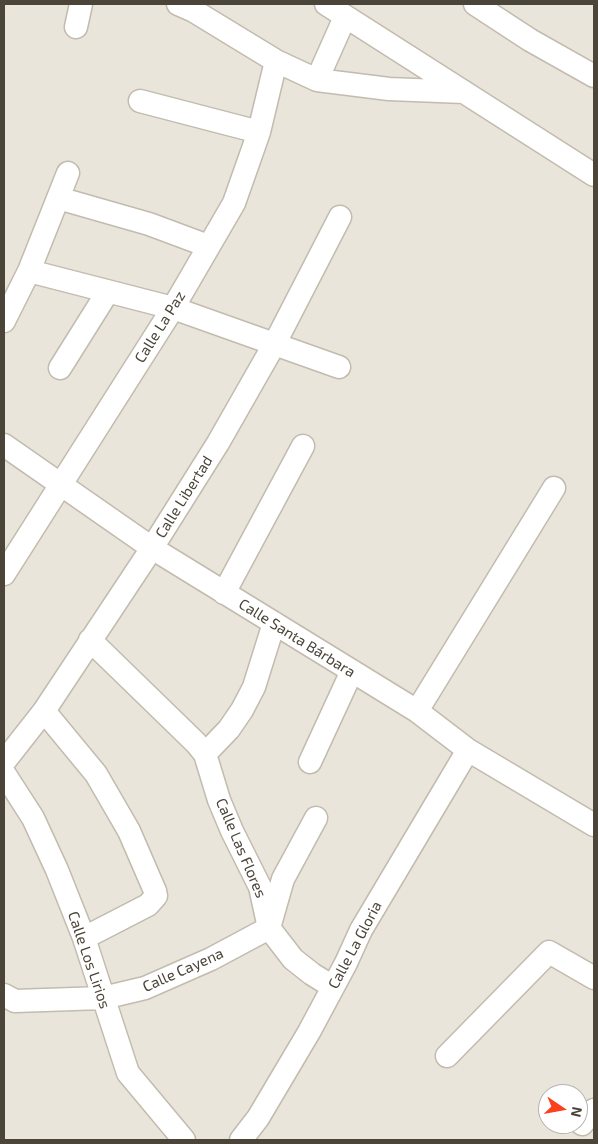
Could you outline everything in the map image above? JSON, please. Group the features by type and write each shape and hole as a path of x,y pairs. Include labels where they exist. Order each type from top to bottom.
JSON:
{"street":[{"path":"76,27 81,4"},
{"path":"326,4 594,175"},
{"path":"475,4 530,40 594,76"},
{"path":"190,6 276,61 317,80 389,89 466,92"},
{"path":"317,80 345,17"},
{"name":"Calle La Paz","path":"4,574 173,308 234,202 258,132 276,61"},
{"path":"140,101 258,132"},
{"path":"4,321 30,270 68,173"},
{"path":"58,198 149,224 208,246"},
{"name":"Calle Libertad","path":"4,762 44,711 152,548 218,443 275,343 340,217"},
{"path":"30,270 173,308 339,367"},
{"path":"60,368 107,292"},
{"name":"Calle Santa Bárbara","path":"4,445 152,548 417,711 468,750 594,825"},
{"path":"224,593 303,446"},
{"path":"417,711 554,488"},
{"path":"205,754 229,730 246,703 254,687 274,623"},
{"name":"Calle Las Flores","path":"90,640 205,754 229,823 260,887 269,928 294,959 312,974 333,987"},
{"path":"310,762 352,671"},
{"path":"44,711 96,774 129,832 156,896 148,905 84,938"},
{"name":"Calle La Gloria","path":"241,1140 258,1118 333,987 361,930 468,750"},
{"name":"Calle Los Lirios","path":"4,773 33,818 84,938 128,1073 184,1140"},
{"path":"269,928 283,879 316,818"},
{"name":"Calle Cayena","path":"4,995 15,1001 102,998 145,988 211,959 269,928"},
{"path":"447,1056 549,952 594,978"}],"shaded area":[{"path":"4,4 594,4 594,1140 4,1140"}]}
